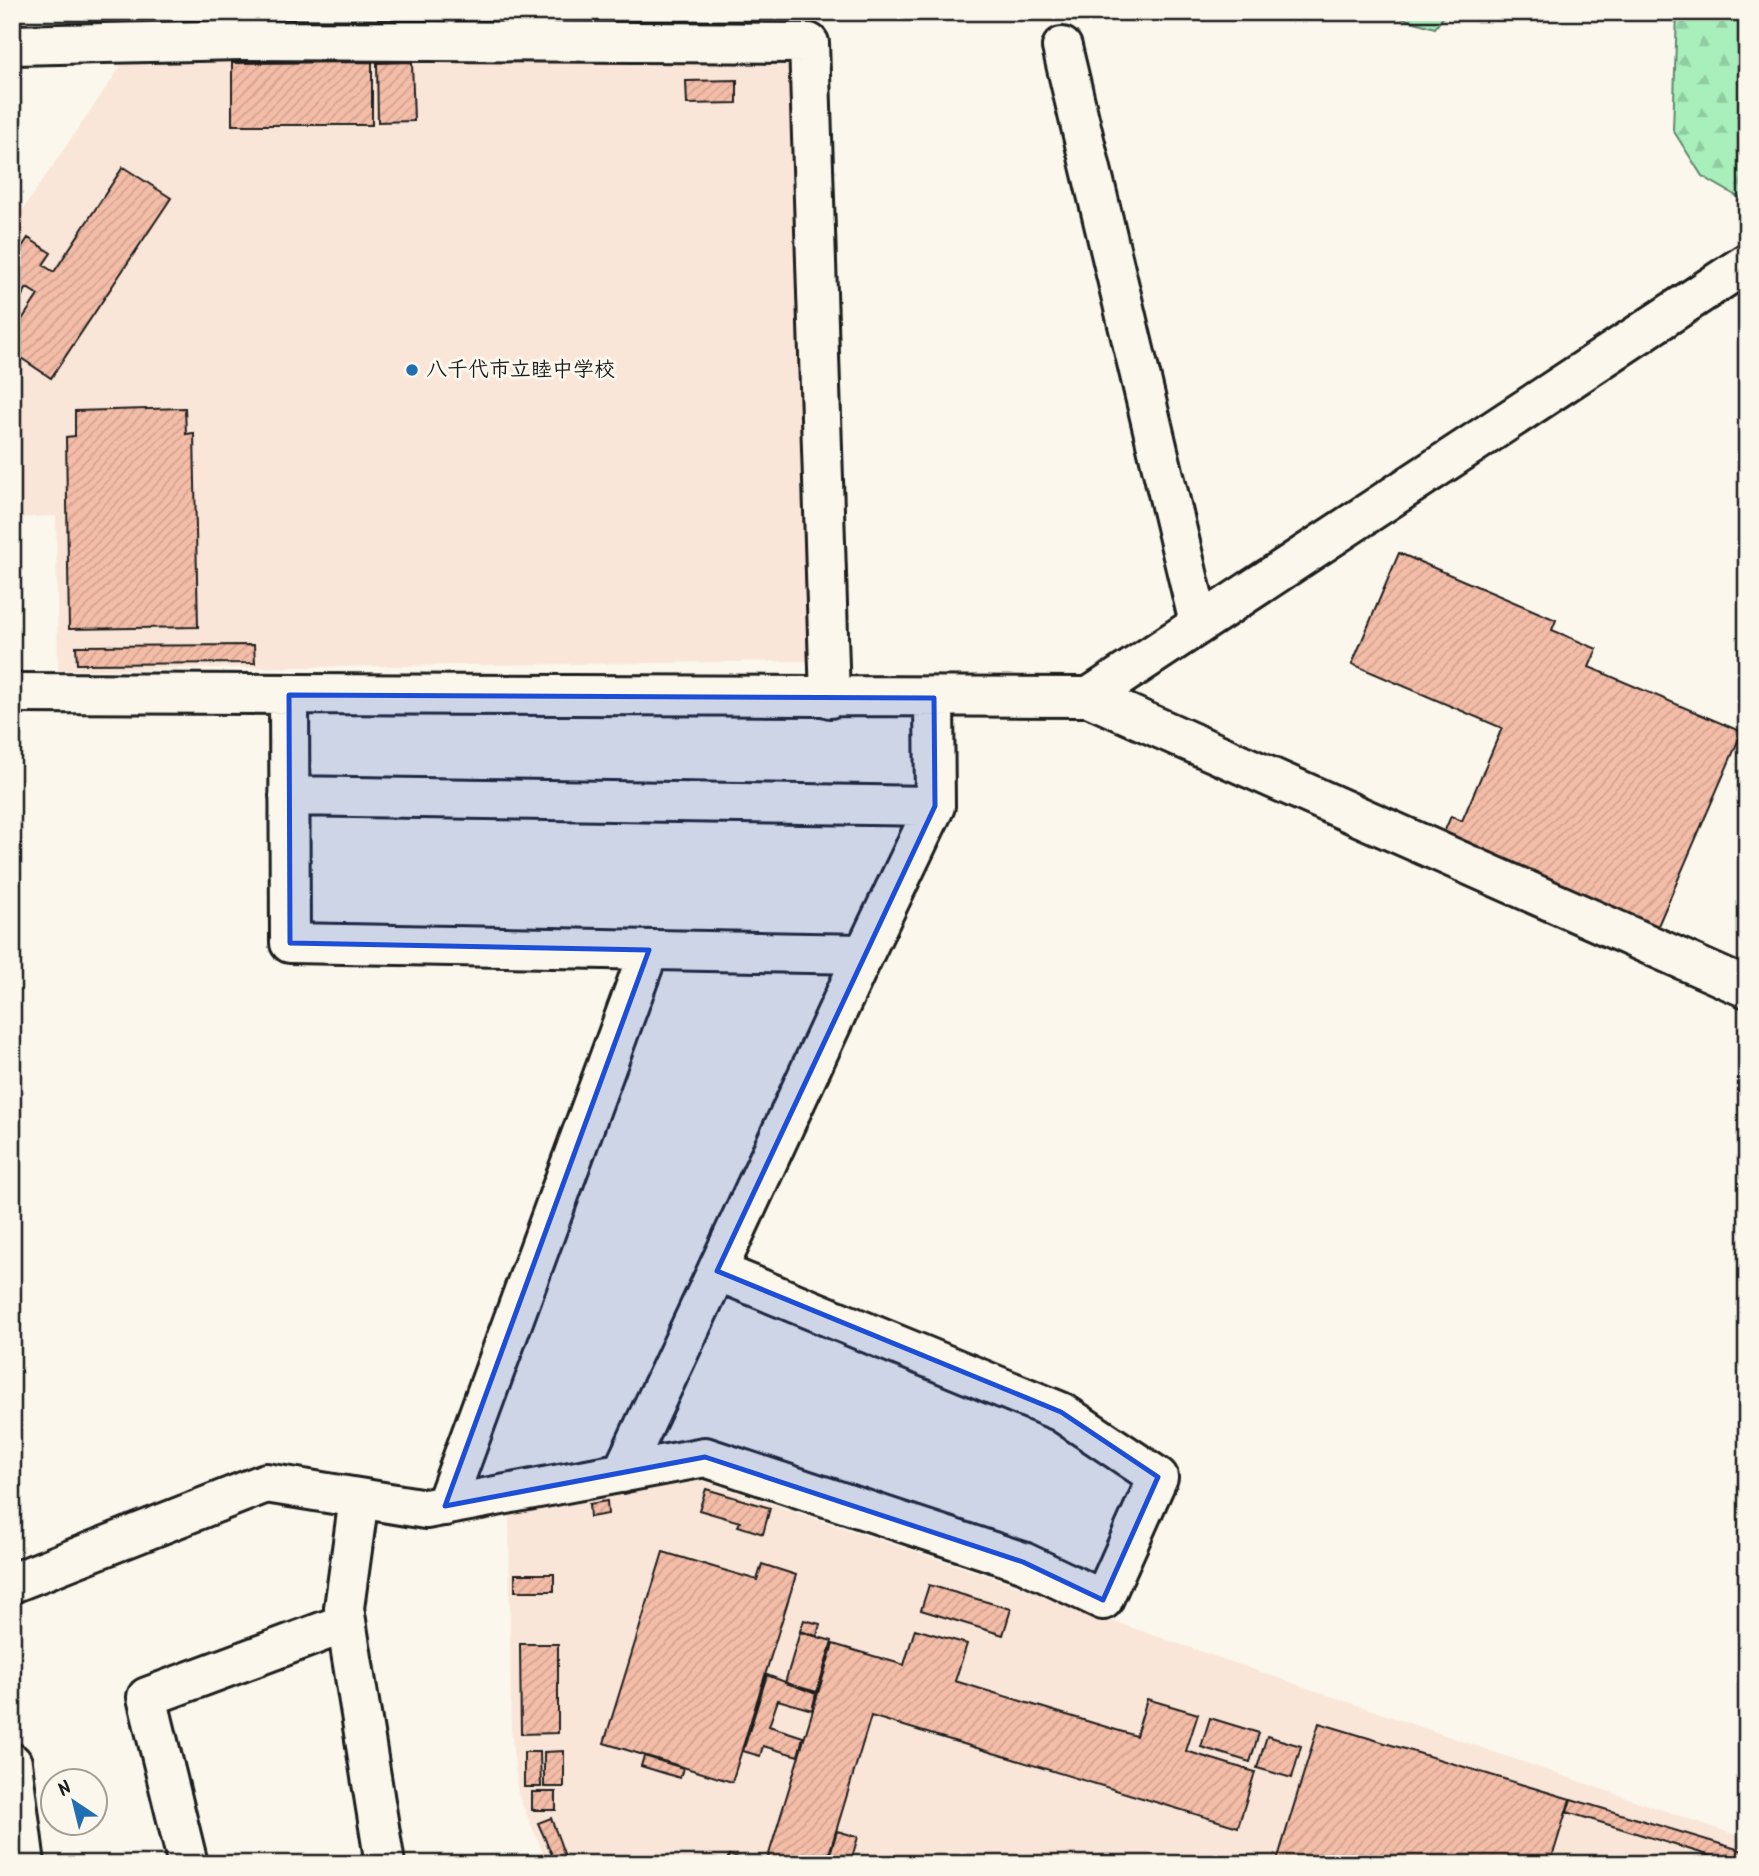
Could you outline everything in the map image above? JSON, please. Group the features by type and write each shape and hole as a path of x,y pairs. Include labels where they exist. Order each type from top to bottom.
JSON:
{"street":[{"path":"12,45 242,26 809,43 830,698"},
{"path":"1062,47 1199,623"},
{"path":"1089,697 1747,263"},
{"path":"12,693 1089,697 1747,988"},
{"path":"289,695 290,943 864,954"},
{"path":"622,1473 935,806 934,698"},
{"path":"289,796 935,806"},
{"path":"445,1506 649,950"},
{"path":"12,1583 266,1483 426,1509 705,1457 1023,1562 1103,1600 1158,1477 1061,1412 717,1271"},
{"path":"359,1498 344,1608 384,1864"},
{"path":"188,1864 147,1697 346,1623"},
{"path":"12,1763 25,1864"}],"highlighted area":[{"path":"289,695 934,698 935,806 717,1271 1061,1412 1158,1477 1103,1600 1023,1562 705,1457 445,1506 649,950 290,943"}],"shaded area":[{"name":"八千代市立睦中学校","path":"809,22 814,661 58,670 56,516 12,518 12,225 132,50"},
{"path":"703,1481 1019,1586 1115,1622 1747,1839 1747,1864 548,1864 518,1794 511,1729 509,1513"}],"green space":[{"path":"1382,12 1447,12 1435,28"},
{"path":"1677,12 1747,12 1747,202 1702,176 1673,130"}],"building":[{"path":"372,62 372,125 232,125 232,63"},
{"path":"412,62 414,121 378,122 377,63"},
{"path":"737,80 737,103 687,104 686,81"},
{"path":"123,167 171,198 51,378 12,352 12,335 38,295 27,288 16,305 12,302 12,262 28,238 51,253 43,265 54,272"},
{"path":"185,408 186,434 194,433 198,627 69,629 66,437 75,436 75,411"},
{"path":"1399,553 1556,620 1552,630 1597,649 1589,667 1742,732 1654,935 1439,844 1451,816 1462,821 1502,728 1352,664"},
{"path":"254,645 255,663 77,664 76,646"},
{"path":"706,1489 770,1508 763,1534 738,1526 740,1522 699,1510"},
{"path":"607,1501 608,1514 590,1517 589,1504"},
{"path":"663,1552 757,1580 762,1564 796,1575 732,1782 604,1743"},
{"path":"515,1574 554,1574 554,1591 515,1591"},
{"path":"929,1585 1011,1609 1003,1635 921,1610"},
{"path":"804,1620 820,1624 817,1636 800,1631"},
{"path":"915,1629 967,1644 955,1681 1136,1736 1147,1699 1198,1714 1186,1751 1255,1772 1238,1827 871,1716 826,1864 766,1864 833,1644 904,1665"},
{"path":"800,1632 832,1641 817,1692 785,1683"},
{"path":"520,1644 558,1644 558,1733 521,1734"},
{"path":"767,1675 816,1694 812,1710 778,1700 769,1726 803,1737 798,1756 763,1746 760,1756 743,1751"},
{"path":"1210,1718 1259,1733 1250,1762 1201,1747"},
{"path":"1319,1723 1570,1799 1550,1864 1276,1864"},
{"path":"1267,1736 1301,1746 1292,1778 1257,1768"},
{"path":"564,1751 564,1787 544,1787 544,1752"},
{"path":"524,1752 540,1752 541,1787 524,1787"},
{"path":"644,1756 683,1768 680,1778 641,1766"},
{"path":"532,1792 556,1792 556,1810 532,1810"},
{"path":"1571,1799 1747,1852 1747,1864 1737,1864 1567,1812"},
{"path":"551,1818 566,1859 556,1864 538,1823"},
{"path":"837,1831 858,1837 850,1864 827,1864"},
{"path":"729,1855 758,1864 726,1864"}],"place":[{"name":"八千代市立睦中学校","path":"412,370"}]}
